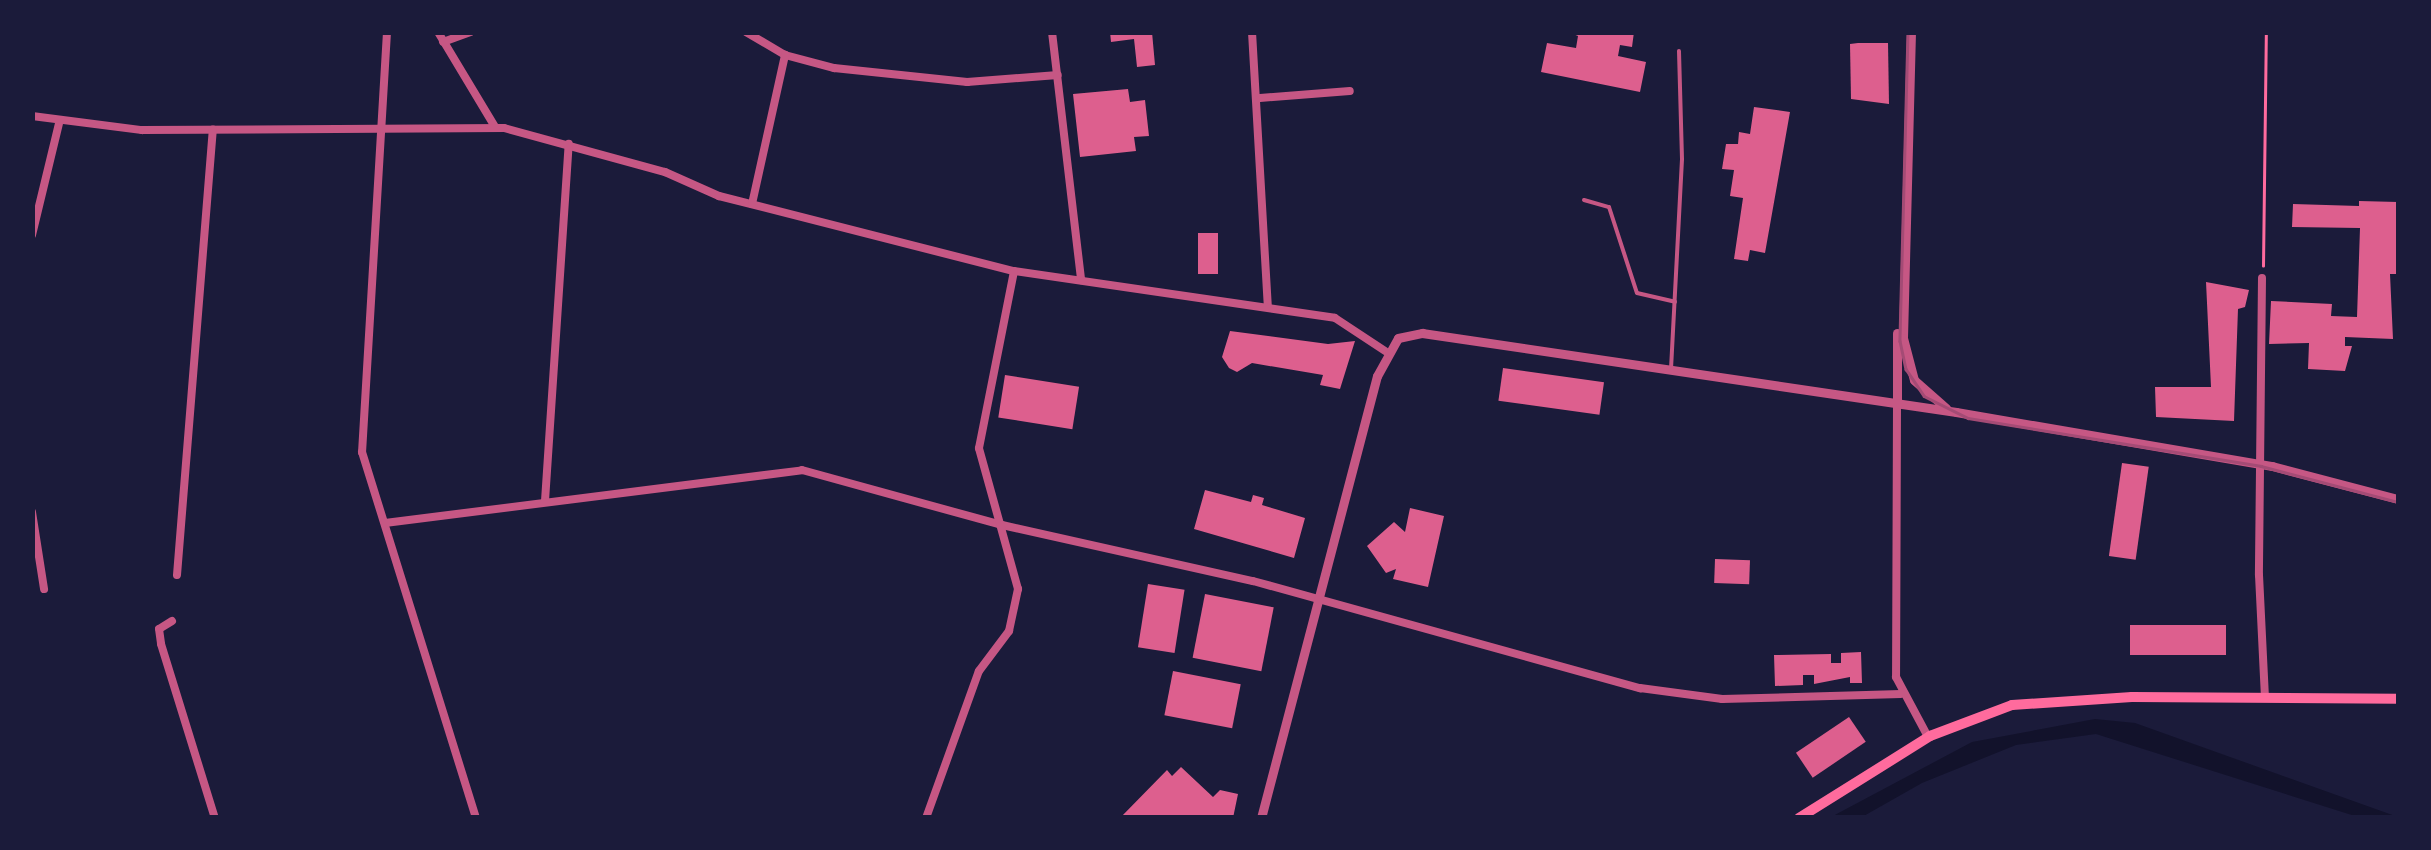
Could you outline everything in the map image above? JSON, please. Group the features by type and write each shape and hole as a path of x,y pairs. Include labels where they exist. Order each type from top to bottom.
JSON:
{"main road":[{"path":"1798,818 1928,737 1985,713 2046,700 2398,700"}],"street":[{"path":"387,32 362,452 476,818"},
{"path":"471,32 441,37 495,126"},
{"path":"746,32 786,55 834,68 966,82 1058,75"},
{"path":"1052,32 1082,280"},
{"path":"1252,32 1260,98 1268,306"},
{"path":"1911,32 1892,600 1901,694 1928,737"},
{"path":"752,204 786,55"},
{"path":"1260,98 1350,91"},
{"path":"32,116 59,123 213,130 495,126 569,144 752,204 808,214 1014,270 1268,306 1344,321 1385,351"},
{"path":"32,235 59,123"},
{"path":"177,575 213,130"},
{"path":"545,501 569,144"},
{"path":"926,818 979,671 1010,631 1018,589 979,446 1014,270"},
{"path":"2262,278 2266,698"},
{"path":"1902,311 1905,358 1922,390 1956,412"},
{"path":"1261,818 1385,351 1398,338 1422,333 1956,412 2261,464 2398,500"},
{"path":"1897,405 1922,390"},
{"path":"385,523 802,470 1002,525 1319,599 1640,688 1722,699 1901,694"},
{"path":"32,512 44,589"},
{"path":"172,621 159,629 161,644 216,818"}],"lane":[{"path":"1672,369 1679,51"},
{"path":"1584,200 1609,207 1636,293 1675,302"}],"path":[{"path":"2262,278 2266,32"}],"shaded area":[{"path":"2095,719 2135,723 2398,817 2358,817 2096,734 2016,745 1922,783 1862,817 1831,817 1972,742"}],"building":[{"path":"1110,32 1152,32 1155,65 1137,67 1134,39 1111,42"},
{"path":"1568,32 1634,32 1632,47 1620,45 1618,56 1646,62 1640,92 1541,72 1547,43 1576,48 1578,36"},
{"path":"1888,43 1889,104 1851,99 1850,44"},
{"path":"1128,89 1130,102 1145,100 1149,136 1134,137 1136,151 1080,157 1073,94"},
{"path":"1754,107 1790,112 1765,253 1750,250 1748,261 1734,259 1743,198 1730,196 1734,170 1722,169 1726,144 1738,144 1739,132 1750,134"},
{"path":"2359,201 2398,202 2396,274 2390,274 2393,339 2345,337 2345,346 2352,346 2345,371 2308,369 2309,343 2269,344 2271,301 2332,304 2331,316 2357,317 2360,228 2292,227 2293,204 2359,206"},
{"path":"1198,233 1218,233 1218,274 1198,274"},
{"path":"2206,282 2249,290 2245,307 2238,309 2234,421 2156,417 2155,387 2211,387"},
{"path":"1230,331 1328,344 1355,341 1340,389 1320,385 1323,375 1252,363 1237,372 1229,368 1222,357"},
{"path":"1503,368 1604,382 1599,415 1498,401"},
{"path":"1005,375 1079,387 1072,429 998,417"},
{"path":"2122,463 2149,467 2136,560 2109,556"},
{"path":"1205,490 1251,502 1253,495 1264,498 1262,505 1305,518 1294,558 1194,529"},
{"path":"1410,508 1444,516 1428,587 1393,579 1396,569 1386,573 1367,546 1394,522 1405,532"},
{"path":"1715,559 1750,560 1749,584 1714,583"},
{"path":"1148,584 1185,590 1175,653 1138,647"},
{"path":"1205,594 1274,607 1261,671 1193,658"},
{"path":"2130,625 2226,625 2226,655 2130,655"},
{"path":"1861,652 1862,683 1850,683 1850,677 1814,684 1814,675 1803,675 1803,685 1775,686 1774,655 1831,654 1831,663 1841,663 1841,653"},
{"path":"1173,671 1241,684 1232,728 1164,715"},
{"path":"1849,717 1866,742 1813,778 1796,753"},
{"path":"1181,767 1213,797 1220,790 1238,794 1233,818 1120,818 1167,770 1172,776"}],"tram line":[{"path":"1908,32 1900,341 1906,369 1924,396 1968,418 2261,466 2398,502"}]}
